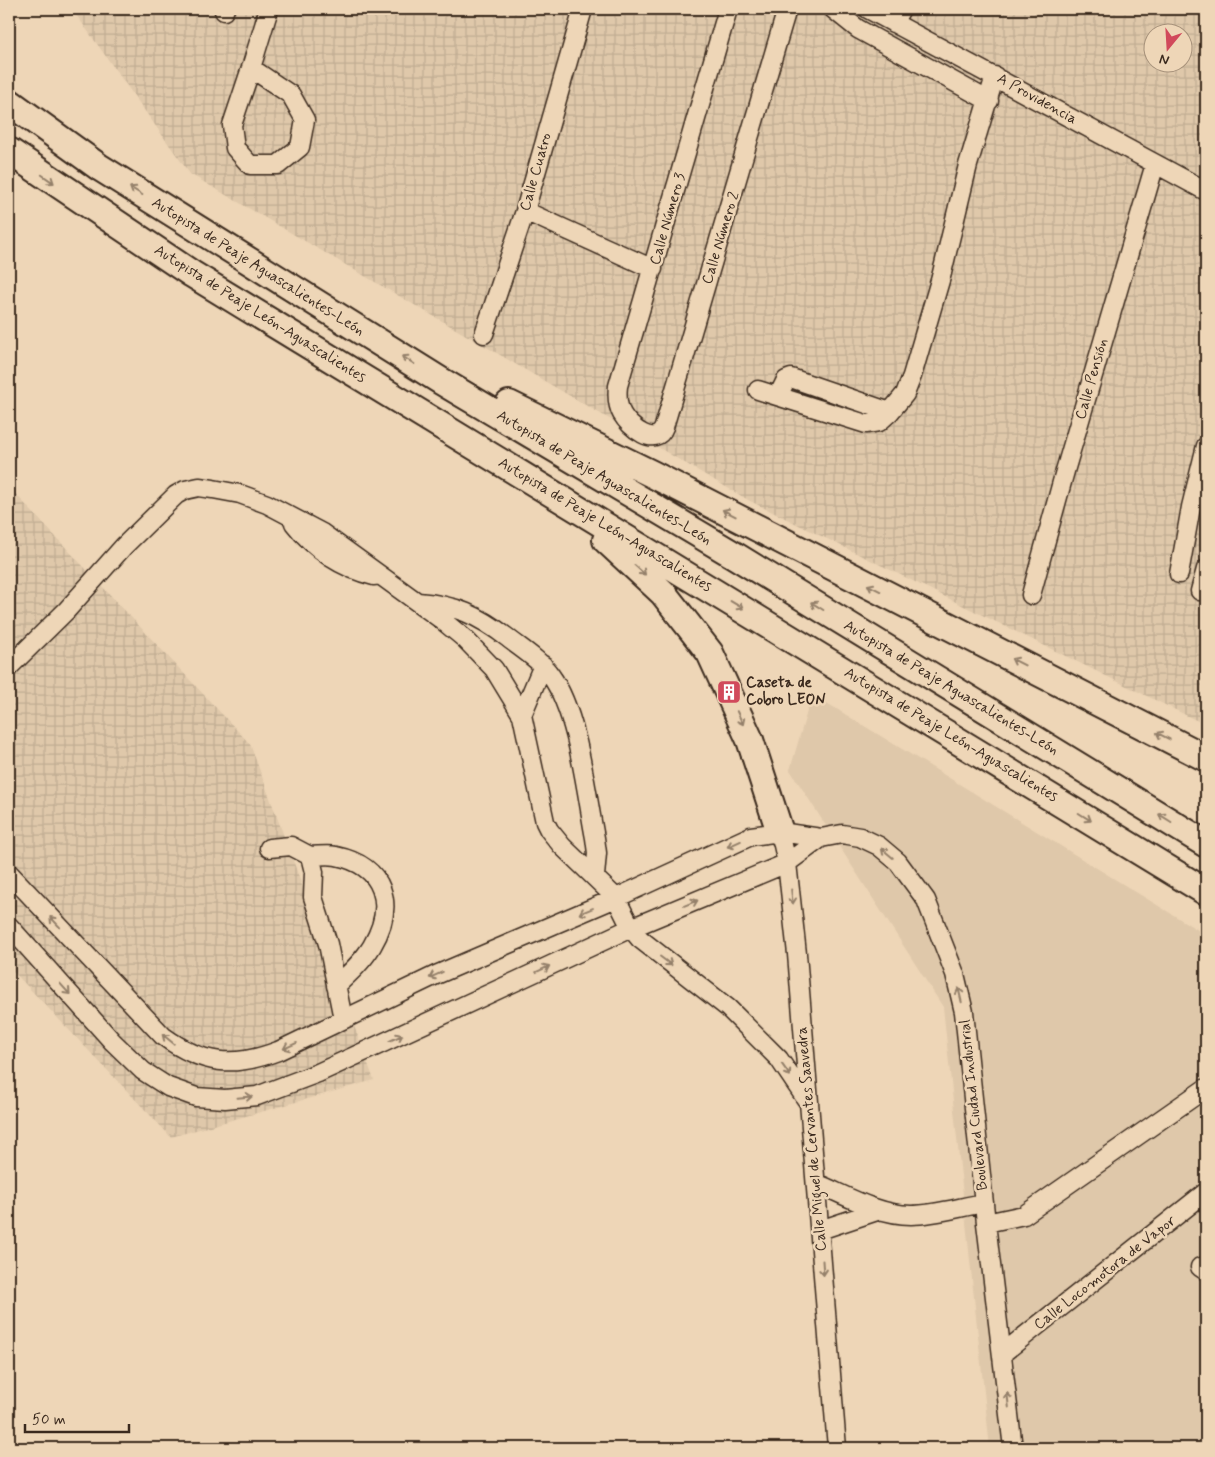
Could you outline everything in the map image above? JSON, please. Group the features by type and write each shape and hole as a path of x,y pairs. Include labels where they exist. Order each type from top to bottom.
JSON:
{"highway":[{"name":"Autopista de Peaje Aguascalientes-León","path":"9,102 99,167 441,381 734,555 1206,844"},
{"name":"Autopista de Peaje León-Aguascalientes","path":"9,150 192,274 1206,892"},
{"path":"192,274 208,290 249,321 306,358 607,540 645,574 695,632 710,653 750,740 780,832"},
{"path":"441,381 460,383 483,392 603,449 1206,758"}],"street":[{"path":"251,68 291,95 305,120 300,147 278,165 250,165 235,148 232,125 269,9"},
{"name":"Calle Cuatro","path":"484,334 525,211 584,9"},
{"name":"Calle Número 3","path":"632,427 619,406 618,386 728,9"},
{"name":"Calle Número 2","path":"632,427 651,437 657,437 662,434 787,9"},
{"path":"833,9 858,29 989,101"},
{"name":"A Providencia","path":"868,9 897,16 995,76 1206,191"},
{"path":"758,390 866,424 879,422 905,394 941,277 968,166 995,76"},
{"name":"Calle Pensión","path":"1031,595 1064,471 1155,164"},
{"path":"525,211 653,269"},
{"path":"1179,574 1191,507 1206,446"},
{"path":"9,667 66,611 152,518 176,495 185,490 198,487 240,494 267,504 322,533 465,638 494,669 522,715 545,822 549,830 562,846 616,898 631,928 650,948 728,1008 779,1059 808,1102"},
{"path":"1200,591 1206,570"},
{"path":"416,602 442,604 462,609 479,618 542,665 561,692 574,732 595,838 597,853 594,876"},
{"path":"522,715 542,665"},
{"name":"Boulevard Ciudad Industrial","path":"9,873 163,1036 192,1055 230,1062 254,1060 304,1040 343,1019 436,975 616,898 751,836 780,832 821,838 842,834 860,837 879,846 898,862 926,900 955,974 964,1012 986,1223 1013,1448"},
{"name":"Calle Miguel de Cervantes Saavedra","path":"780,832 788,863 797,954 837,1448"},
{"name":"Boulevard Ciudad Industrial","path":"9,926 112,1041 143,1071 168,1087 196,1097 225,1099 257,1096 287,1087 631,928 788,863 821,838"},
{"path":"269,848 291,846 310,856 335,855 357,862 375,876 385,895 383,923 372,947 353,970 336,986"},
{"path":"310,856 314,872 313,897 328,944 343,1019"},
{"path":"986,1223 1024,1215 1206,1088"},
{"path":"816,1183 880,1210 916,1214 984,1202"},
{"name":"Calle Locomotora de Vapor","path":"1003,1353 1206,1192"},
{"path":"820,1230 880,1210"}],"shaded area":[{"path":"72,9 1206,9 1206,725 750,501 190,174"},
{"path":"9,487 250,744 374,1080 171,1137 9,967"},
{"path":"812,694 1206,935 1206,1448 990,1448 943,1007 790,770"}],"place":[{"name":"Caseta de Cobro LEON","path":"729,692"}]}
